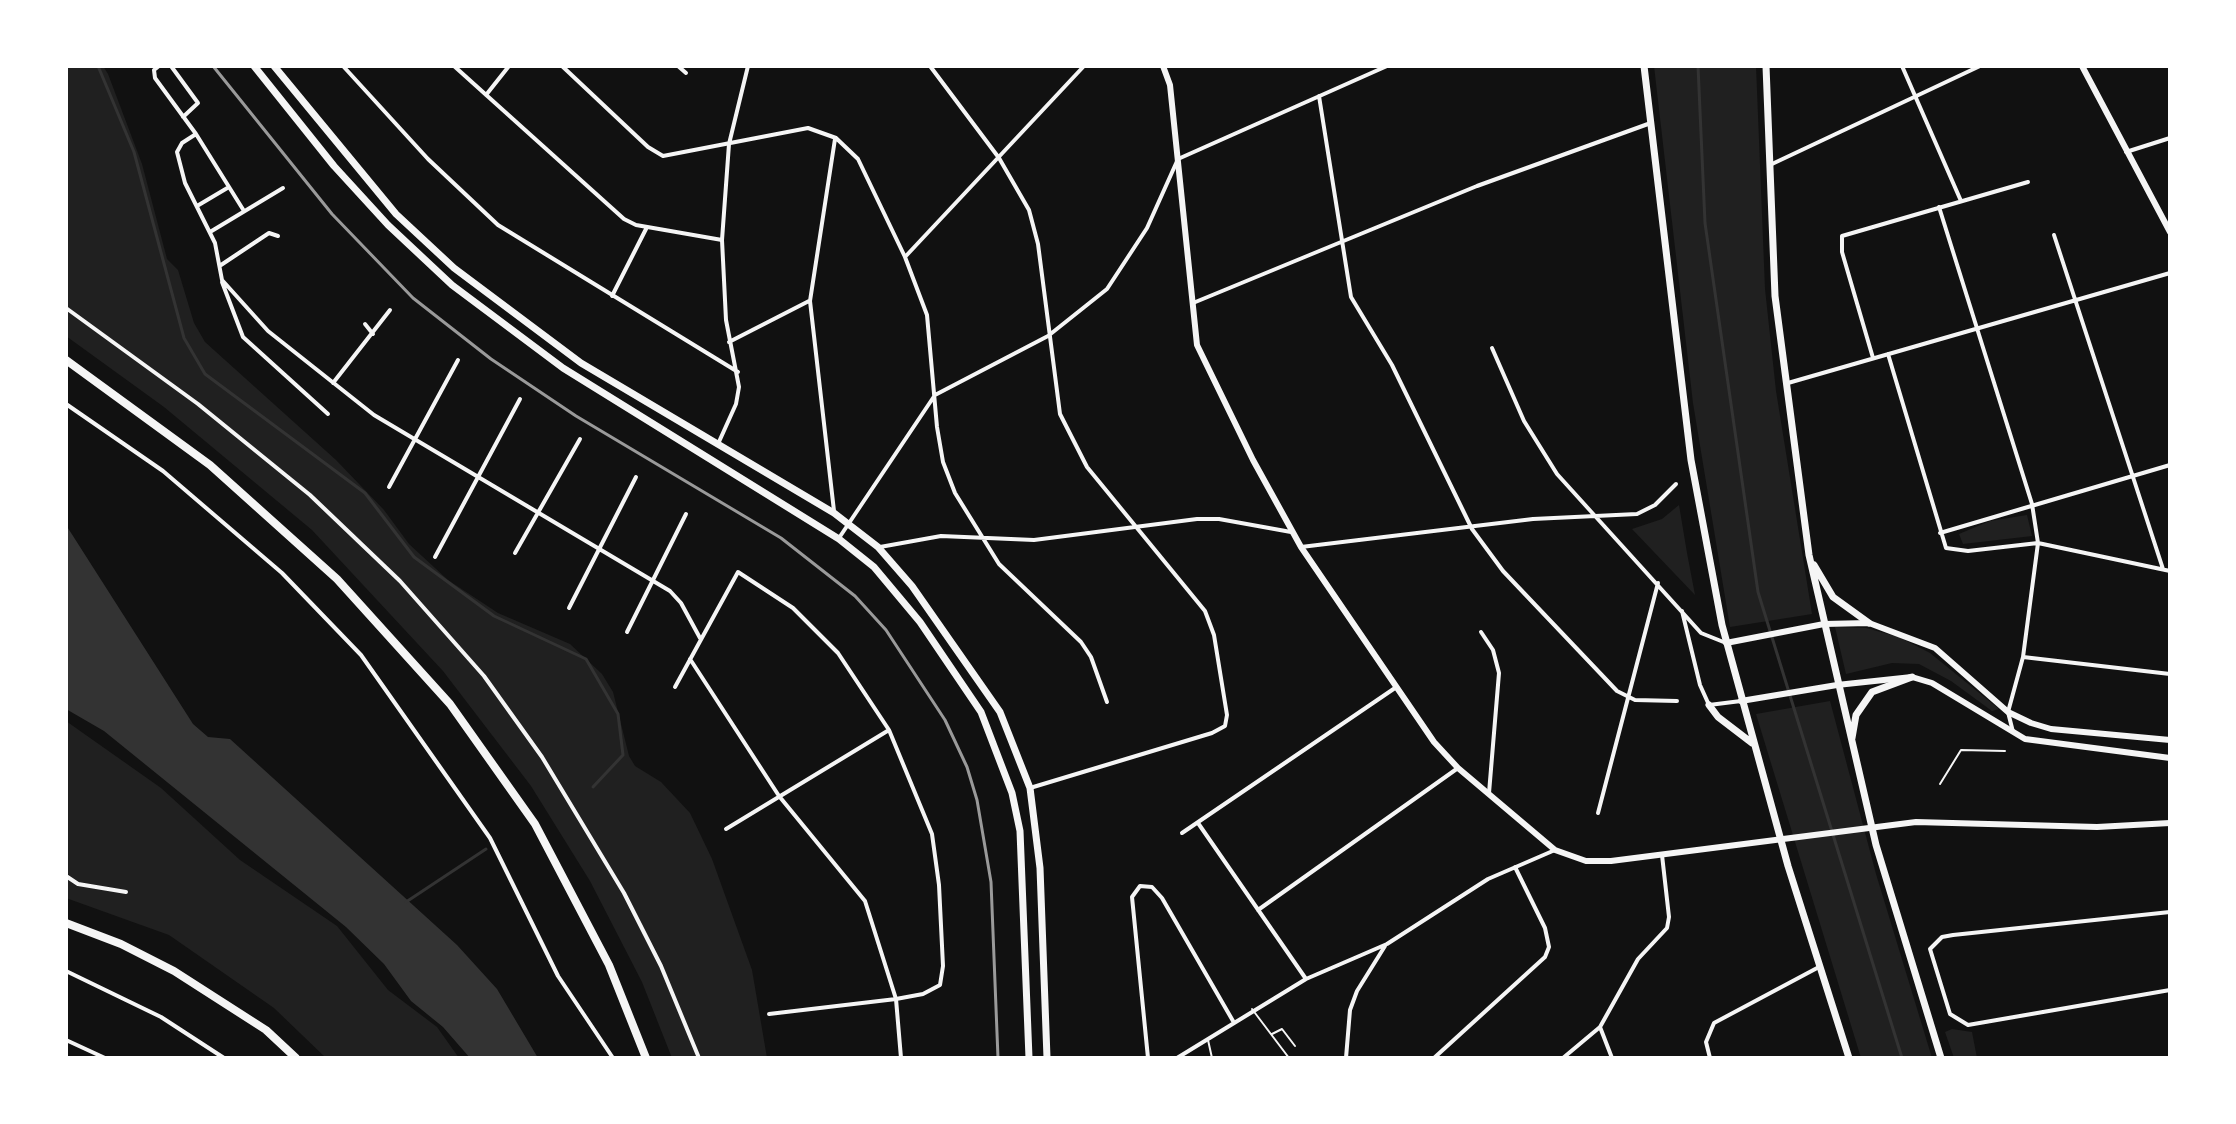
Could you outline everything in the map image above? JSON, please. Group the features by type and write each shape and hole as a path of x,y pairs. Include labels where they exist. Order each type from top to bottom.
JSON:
{"highway":[{"path":"66,360 210,465 303,548 337,579 450,704 535,824 609,965 646,1058"},
{"path":"66,923 121,944 186,978 266,1030 296,1058"}],"main road":[{"path":"254,66 352,186 452,285 563,368 839,539 874,567 920,622 966,685 998,748 1020,831 1029,1058"},
{"path":"274,66 396,214 454,268 581,363 850,524 878,547 912,586 1000,712 1030,788 1040,868 1047,1058"},
{"path":"1163,66 1170,85 1199,353 1291,532 1395,688 1458,768 1555,850 1586,861 1662,855 1916,822 2097,827 2170,823"},
{"path":"1644,66 1648,124 1691,460 1726,643 1819,967 1849,1058"},
{"path":"2082,66 2170,232"},
{"path":"1769,67 1775,296 1820,625 1876,845 1941,1058"},
{"path":"1809,555 1833,597 1869,623 1935,648 2008,712 2051,729 2170,740"},
{"path":"1726,643 1820,625 1869,623"},
{"path":"1741,701 1837,685 1912,677 1932,683 2014,734 2039,742 2170,758"},
{"path":"1851,744 1856,715 1863,702 1884,685 1912,677"},
{"path":"1709,705 1753,743"}],"street":[{"path":"159,66 154,70 155,78 196,134 244,211"},
{"path":"171,66 198,103 183,117"},
{"path":"343,66 471,202 520,240 738,372"},
{"path":"454,66 614,211 636,225 722,240"},
{"path":"486,95 509,66"},
{"path":"562,66 655,153 672,156 808,128 836,138 858,159 905,257 927,315 943,462 955,493 978,536 999,564 1081,642 1091,657 1107,702"},
{"path":"678,66 686,73"},
{"path":"718,446 736,404 738,372 729,342 722,240 729,144 748,66"},
{"path":"930,66 999,158 1034,224 1055,390 1069,435 1087,467 1197,600 1210,622 1227,715 1225,726 1212,733 1030,788"},
{"path":"905,257 1084,66"},
{"path":"839,539 935,395 1048,336 1084,310 1125,265 1147,228 1178,159 1387,66"},
{"path":"1902,66 1961,201"},
{"path":"1770,165 1980,66"},
{"path":"1319,96 1347,282 1356,309 1392,365 1472,529 1503,571 1627,698 1677,701"},
{"path":"1192,304 1477,186 1648,124"},
{"path":"196,134 182,143 177,152 185,183 210,233 221,265 222,280 243,337 328,414"},
{"path":"834,513 810,301 836,138"},
{"path":"2126,152 2170,138"},
{"path":"1873,358 1842,252 1842,236 2028,182"},
{"path":"197,206 229,187"},
{"path":"210,233 283,188"},
{"path":"1939,207 2032,504 2038,543 2023,657 2008,712 2014,734"},
{"path":"611,296 647,227"},
{"path":"221,265 269,233 278,236"},
{"path":"2054,235 2163,569"},
{"path":"1785,384 2170,273"},
{"path":"222,280 268,331 333,383 415,440 653,580 681,603 700,638"},
{"path":"729,342 810,301"},
{"path":"66,308 198,404 310,495 400,581 484,676 542,757 624,893 661,966 699,1058"},
{"path":"333,383 390,310"},
{"path":"365,324 373,334"},
{"path":"1492,348 1524,421 1557,474 1706,637 1726,643"},
{"path":"1888,354 1946,548 2038,543 2170,571"},
{"path":"389,487 458,360"},
{"path":"435,557 520,399"},
{"path":"66,404 175,482 282,573 361,655 490,838 558,976 613,1058"},
{"path":"515,553 580,439"},
{"path":"1940,533 2170,465"},
{"path":"569,608 636,477"},
{"path":"1301,547 1593,515 1637,514 1655,505 1676,484"},
{"path":"627,632 686,514"},
{"path":"878,547 941,536 1034,540 1219,519 1291,532"},
{"path":"675,687 738,572 793,608 817,628 838,653 889,730 924,807 934,844 939,885 943,966 940,985 923,994 896,999 769,1014"},
{"path":"1598,813 1658,583"},
{"path":"1682,608 1700,685 1709,705 1741,701"},
{"path":"1481,632 1493,650 1499,673 1489,795"},
{"path":"2023,657 2170,674"},
{"path":"690,659 779,796 865,901 896,999 901,1058"},
{"path":"1182,833 1395,688"},
{"path":"726,829 889,730"},
{"path":"1258,910 1458,768"},
{"path":"1198,822 1306,979"},
{"path":"1177,1058 1252,1009 1306,979 1387,944 1461,894 1555,850"},
{"path":"1563,1058 1600,1027 1638,959 1669,923 1662,855"},
{"path":"1434,1058 1545,957 1549,947 1545,928 1515,867"},
{"path":"66,876 78,884 126,892"},
{"path":"1148,1058 1132,897 1140,886 1152,887 1162,898 1233,1021"},
{"path":"2170,912 1942,937 1930,949 1950,1014 1961,1023 1990,1022 2170,990"},
{"path":"1346,1058 1350,1010 1357,991 1387,944"},
{"path":"1710,1058 1706,1042 1714,1023 1819,967"},
{"path":"66,971 161,1017 224,1058"},
{"path":"1600,1027 1612,1058"},
{"path":"66,1040 105,1058"}],"lane":[{"path":"1940,784 1961,750 2005,751"},
{"path":"1252,1009 1289,1058"},
{"path":"1271,1035 1282,1029 1295,1046"},
{"path":"1208,1039 1212,1058"}],"shaded area":[{"path":"66,66 103,66 108,74 142,164 167,259 178,270 194,323 205,342 336,460 384,510 409,544 448,580 498,613 570,644 602,674 613,692 629,756 635,766 661,782 690,813 712,859 752,970 767,1058 672,1058 642,982 590,881 531,786 443,671 312,530 164,407 66,336"},
{"path":"1654,66 1756,66 1765,289 1776,391 1812,614 1730,627 1693,403"},
{"path":"1679,505 1695,595 1632,529 1662,519"},
{"path":"2027,515 2032,536 1963,544 1959,534 1990,521"},
{"path":"66,525 193,724 208,737 230,739 457,945 497,989 538,1058 470,1058 443,1027 411,1001 384,964 346,927 104,731 66,709"},
{"path":"1835,627 1866,628 1899,637 1930,653 1999,709 1992,711 1951,681 1919,664 1892,663 1846,674"},
{"path":"1830,701 1876,874 1932,1058 1861,1058 1756,714"},
{"path":"66,721 161,788 240,860 337,926 388,990 437,1027 459,1058 326,1058 274,1008 169,935 66,898"},
{"path":"1952,1029 1972,1032 1977,1058 1954,1058 1945,1032"}],"waterway":[{"path":"98,66 134,152 184,338 205,374 365,493 414,557 494,616 586,659 618,714 623,755 593,787"},
{"path":"1698,66 1705,223 1758,592 1902,1058"},
{"path":"406,902 486,849"}],"railway":[{"path":"213,66 332,214 413,298 491,359 576,416 781,538 855,596 886,630 945,720 967,767 977,800 991,882 998,1058"}]}
